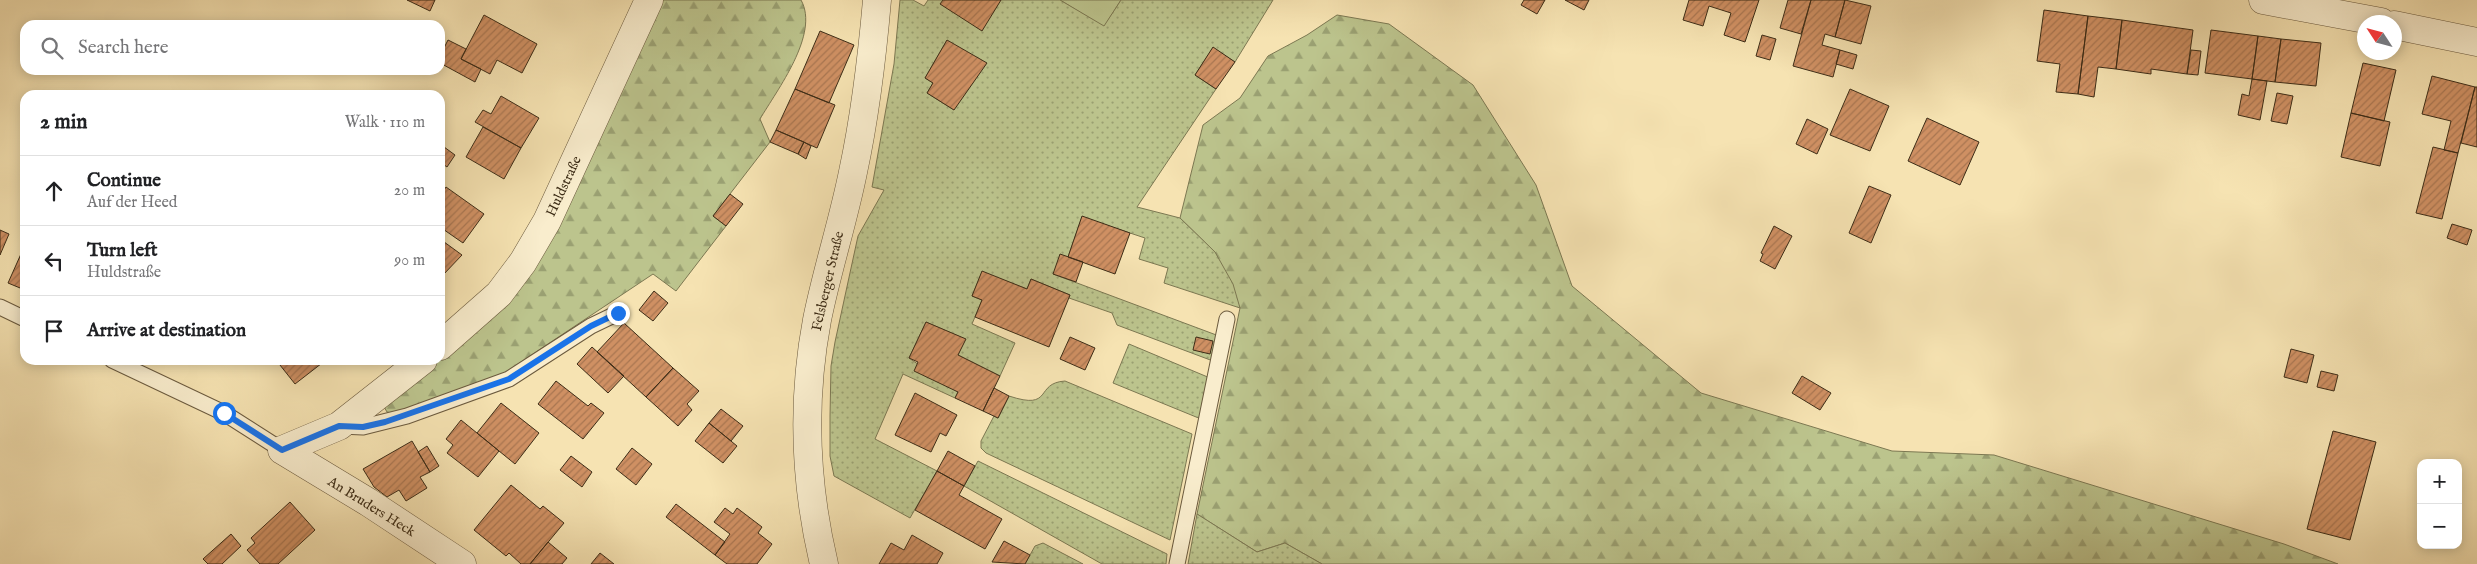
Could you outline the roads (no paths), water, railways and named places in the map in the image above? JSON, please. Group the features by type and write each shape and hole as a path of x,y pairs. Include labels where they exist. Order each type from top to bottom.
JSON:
{"street":[{"name":"Huldstraße","path":"445,342 499,294 523,262 547,221 649,0"},
{"name":"Felsberger Straße","path":"824,564 808,465 807,413 810,364 826,278 853,172 872,62 877,0"},
{"path":"2263,0 2357,18"},
{"path":"2402,27 2477,42"},
{"path":"282,450 339,426 417,365"},
{"name":"An Bruders Heck","path":"282,450 368,502 462,564"}],"lane":[{"path":"0,307 20,317"},
{"path":"339,426 363,427 400,418 509,379 591,326 618,313"},
{"path":"1177,564 1227,319"},
{"path":"123,365 224,413 282,450"}]}
